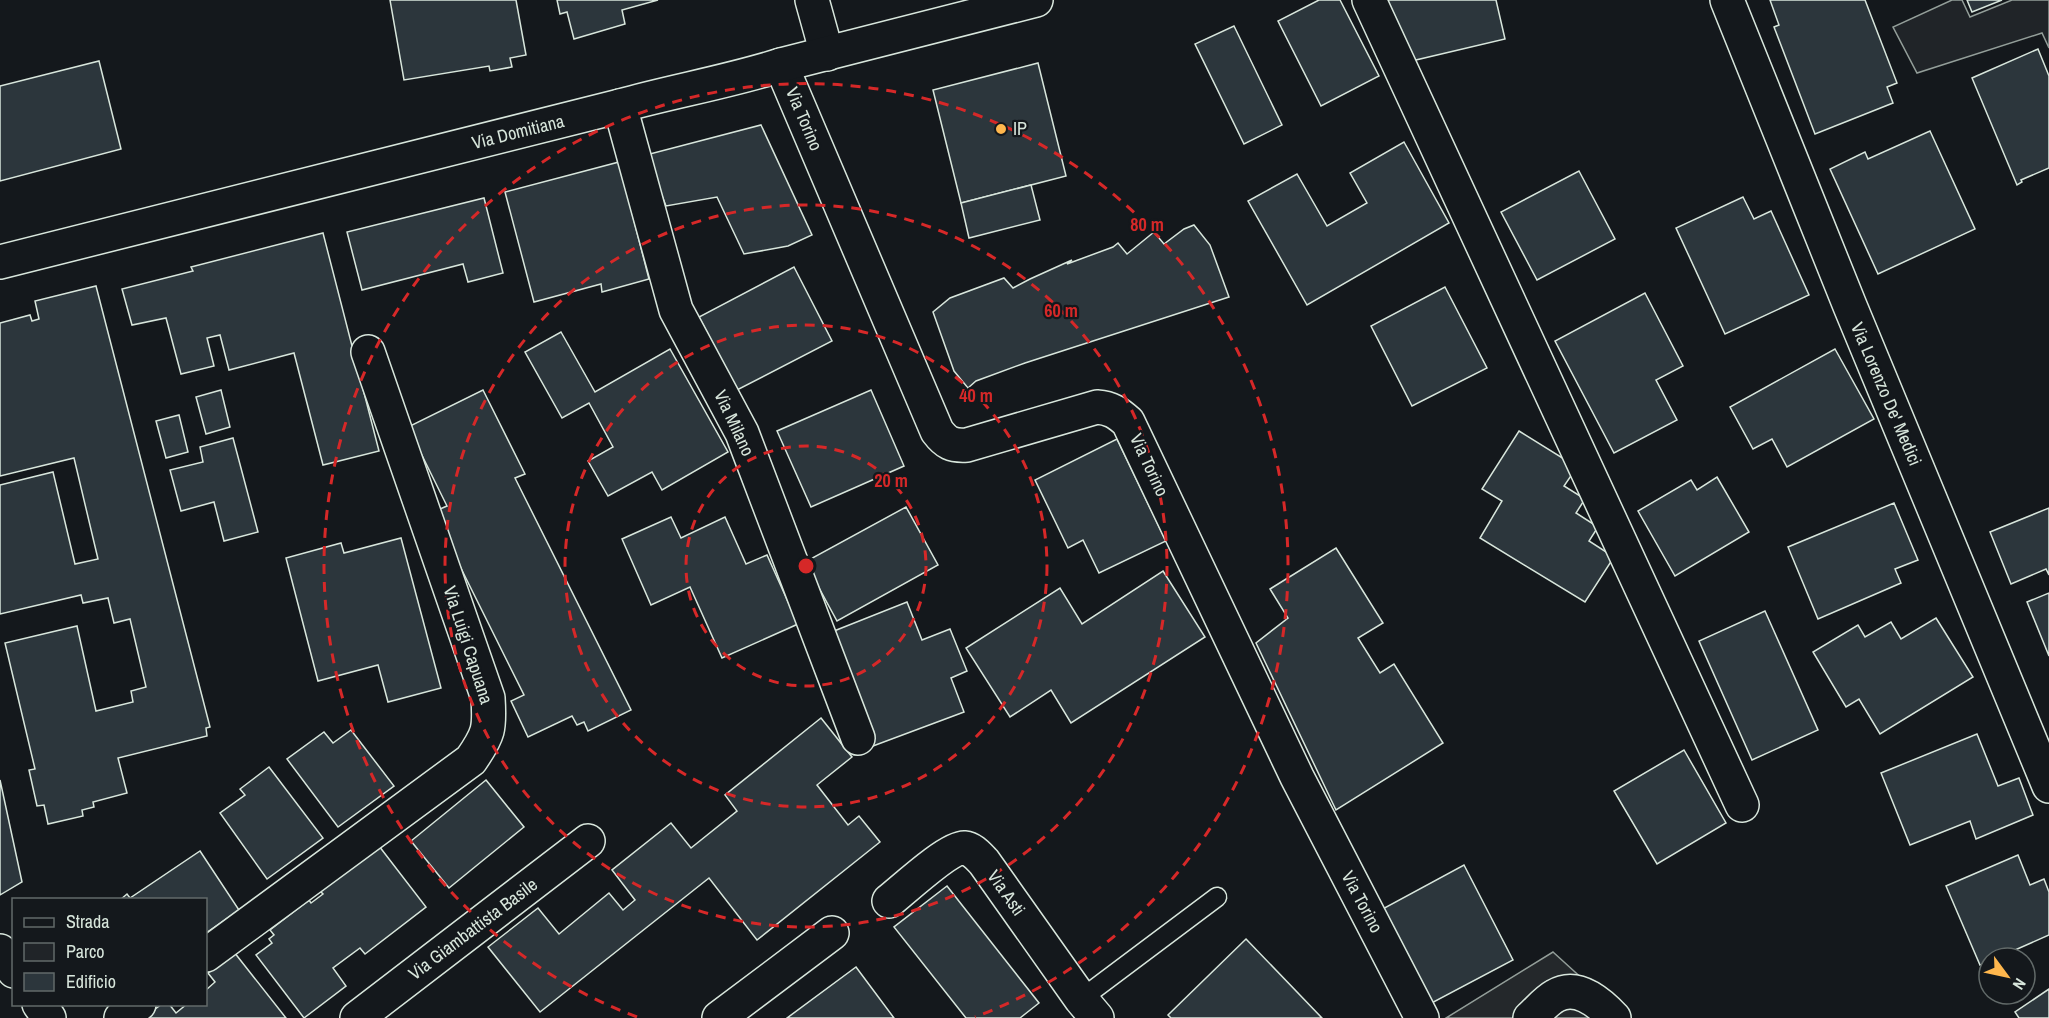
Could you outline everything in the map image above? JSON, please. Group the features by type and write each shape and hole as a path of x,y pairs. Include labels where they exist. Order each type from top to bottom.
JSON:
{"street":[{"path":"813,0 827,54"},
{"name":"Via Domitiana","path":"0,262 665,93 749,75 1036,0"},
{"path":"1369,0 1742,805"},
{"name":"Via Lorenzo De' Medici","path":"1727,0 1845,295 2049,786"},
{"name":"Via Torino","path":"781,65 937,431 944,440 954,446 967,445 1097,407 1113,410 1128,422 1297,777 1422,1018"},
{"name":"Via Milano","path":"620,106 676,310 742,433 858,738"},
{"name":"Via Luigi Capuana","path":"207,954 471,760 484,741 490,725 488,698 368,352"},
{"name":"Via Giambattista Basile","path":"357,1018 588,841"},
{"name":"Via Asti","path":"889,901 945,855 963,848 973,851 984,862 1089,1009"},
{"path":"719,1018 832,933"},
{"path":"0,951 12,968"},
{"path":"1530,1018 1556,995 1568,992 1592,998 1609,1013"},
{"path":"40,1006 49,1018"},
{"path":"121,1018 138,1006"}],"lane":[{"path":"1089,1009 1217,897"}],"green space":[{"path":"1952,0 1962,0 1970,17 2012,0 2049,0 2049,48 2042,33 1917,73 1893,27"}],"shaded area":[{"path":"1553,952 1608,1002 1591,1018 1446,1018"}],"building":[{"path":"390,0 516,0 526,55 510,58 512,67 490,71 489,66 404,80"},
{"path":"557,0 658,0 622,10 625,24 574,39 567,12 560,14"},
{"path":"1319,0 1340,0 1379,76 1321,106 1278,21"},
{"path":"1388,0 1496,0 1505,39 1403,63"},
{"path":"1770,0 1865,0 1897,83 1887,87 1893,103 1815,134 1774,27 1779,25"},
{"path":"1967,0 2002,0 1972,12"},
{"path":"1234,26 1282,125 1244,144 1195,44"},
{"path":"2038,49 2049,76 2049,168 2021,180 2022,182 2017,185 1972,78"},
{"path":"99,61 121,149 0,181 0,86"},
{"path":"1038,63 1066,176 961,203 933,90"},
{"path":"761,125 812,235 788,246 744,254 717,197 666,206 646,155"},
{"path":"1930,131 1975,229 1878,274 1830,169 1865,152 1868,159"},
{"path":"1404,142 1449,223 1307,305 1248,201 1297,174 1327,226 1367,203 1350,173"},
{"path":"619,162 649,279 602,292 601,284 534,302 505,192"},
{"path":"1579,171 1615,239 1537,280 1501,212"},
{"path":"1031,185 1040,220 969,238 961,203"},
{"path":"1743,197 1754,219 1771,211 1809,295 1725,334 1676,228"},
{"path":"484,198 503,273 468,282 463,264 362,290 347,232"},
{"path":"1194,225 1210,245 1229,297 1025,363 976,381 968,388 954,371 933,312 950,298 1004,278 1013,288 1072,260 1067,264 1118,243 1127,254 1154,232 1164,244 1184,229"},
{"path":"323,233 379,451 323,465 294,353 229,370 220,335 207,338 214,366 181,374 166,318 132,325 122,289 193,271 191,267"},
{"path":"794,267 832,341 737,390 699,317"},
{"path":"96,286 210,727 206,728 207,736 118,758 127,793 93,802 94,807 82,810 83,816 48,824 44,805 37,806 29,770 35,769 5,643 77,626 96,711 133,702 131,691 146,687 130,619 114,623 108,598 83,603 81,595 0,614 0,485 53,472 75,564 98,559 74,458 0,476 0,323 30,315 32,321 39,319 35,301"},
{"path":"1445,287 1487,368 1412,406 1371,326"},
{"path":"1645,293 1683,366 1656,380 1677,420 1614,453 1555,341"},
{"path":"561,332 595,392 670,349 728,452 662,490 652,472 608,496 588,461 613,447 589,403 562,418 525,352"},
{"path":"1835,349 1874,419 1787,467 1772,439 1753,449 1730,407"},
{"path":"221,390 230,427 206,434 196,397"},
{"path":"483,390 525,474 515,478 631,710 588,731 584,722 577,725 572,716 528,737 511,701 524,695 433,512 447,506 408,427"},
{"path":"871,390 904,466 811,507 777,431"},
{"path":"179,415 188,452 166,458 156,421"},
{"path":"1519,431 1577,467 1564,486 1585,499 1576,513 1598,527 1589,541 1614,557 1585,602 1480,538 1502,501 1482,489"},
{"path":"233,438 258,532 224,541 214,502 181,511 170,470 203,462 200,447"},
{"path":"1117,439 1166,541 1099,573 1083,540 1068,548 1035,480"},
{"path":"1717,477 1749,532 1675,576 1638,511 1691,480 1697,490"},
{"path":"1894,503 1918,560 1895,569 1901,583 1818,619 1788,547"},
{"path":"906,507 938,565 837,621 805,562"},
{"path":"2049,508 2049,575 2046,569 2011,584 1990,532"},
{"path":"671,517 681,538 725,517 746,564 767,555 798,624 722,658 690,587 651,605 622,539"},
{"path":"401,538 441,688 388,702 378,665 318,681 286,558 341,543 344,553"},
{"path":"1336,548 1383,623 1358,638 1380,673 1394,664 1443,743 1336,810 1256,643 1288,618 1270,589"},
{"path":"1163,571 1205,637 1071,723 1051,690 1010,717 966,648 1060,588 1082,624"},
{"path":"2049,593 2049,656 2027,602"},
{"path":"907,602 922,640 950,629 967,671 951,678 964,712 873,746 834,631"},
{"path":"1765,611 1818,730 1752,760 1699,641"},
{"path":"1936,618 1973,677 1880,734 1859,699 1846,707 1813,652 1858,625 1865,637 1891,622 1901,639"},
{"path":"821,718 852,757 817,785 848,825 859,816 880,842 757,940 709,878 540,1012 488,947 538,908 559,934 609,893 623,910 635,900 612,870 671,823 691,848 737,811 725,795"},
{"path":"351,730 394,786 338,827 287,759 324,732 333,743"},
{"path":"1977,734 1998,786 2019,778 2033,815 1976,839 1970,821 1910,845 1881,773"},
{"path":"1684,750 1726,823 1657,864 1614,791"},
{"path":"269,767 323,838 267,879 220,813 245,795 240,789"},
{"path":"0,780 22,882 0,895"},
{"path":"486,780 524,827 449,888 411,841"},
{"path":"379,846 426,907 365,954 360,948 333,968 346,986 304,1018 256,955 272,943 269,939 274,935 270,930 309,900 311,903 323,894 320,891"},
{"path":"200,851 239,910 207,932 207,898 130,898"},
{"path":"2018,855 2030,885 2044,879 2049,892 2049,935 2024,946 1977,946 1977,958 1946,886"},
{"path":"1464,865 1513,960 1426,1006 1377,912"},
{"path":"947,886 1039,1003 1020,1018 966,1018 894,927"},
{"path":"1246,939 1322,1018 1171,1018 1168,1015"},
{"path":"234,952 286,1018 143,1018 159,1006 171,1006 176,1013 185,1006 207,1006 207,989 215,982 208,973"},
{"path":"856,967 894,1018 787,1018"},
{"path":"2049,989 2049,1018 2019,1018 2015,1012 2024,1006 2037,1006 2037,997"}],"place":[{"name":"IP","path":"1001,129"}]}
